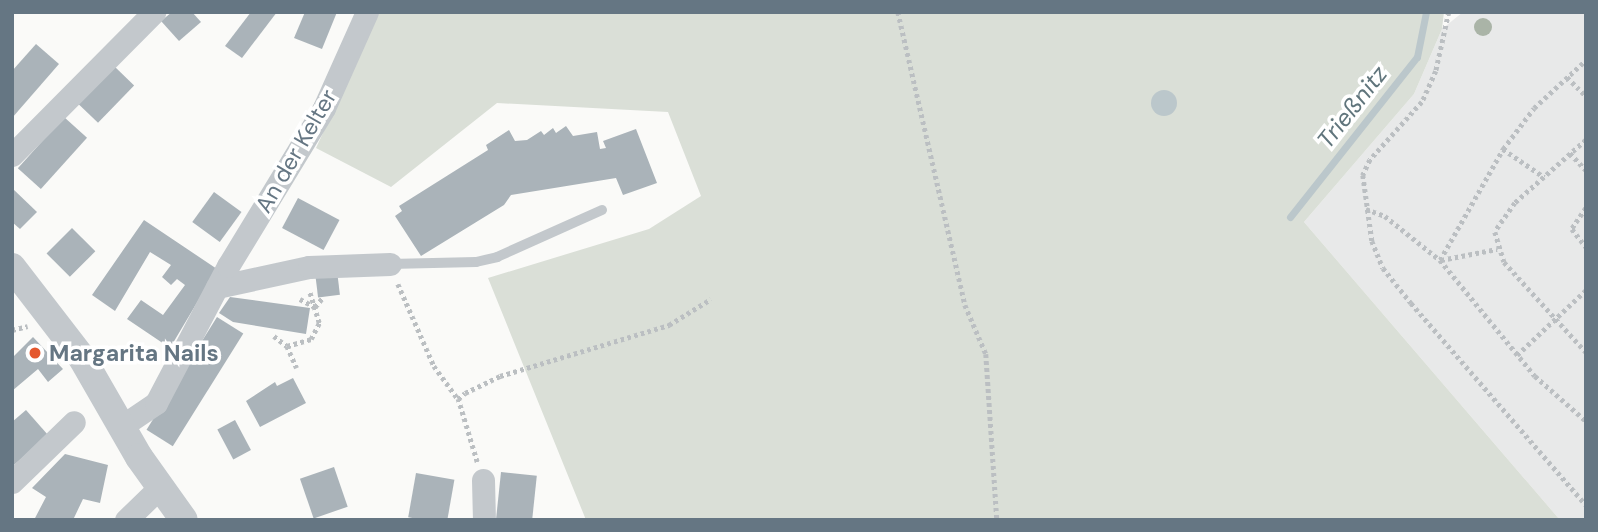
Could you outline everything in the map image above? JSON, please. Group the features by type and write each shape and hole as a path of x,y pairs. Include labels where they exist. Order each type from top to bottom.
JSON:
{"street":[{"path":"12,155 155,12"},
{"name":"An der Kelter","path":"122,426 156,403 217,287 324,108 367,12"},
{"path":"217,287 306,268 390,264"},
{"path":"12,267 82,358 159,488 184,520"},
{"path":"12,482 74,422"},
{"path":"483,480 484,520"},
{"path":"126,520 159,488"}],"lane":[{"path":"390,264 475,262 497,257 602,210"}],"path":[{"path":"898,12 965,305 986,354 997,520"},
{"path":"1449,12 1436,71 1422,102 1370,160 1363,175 1372,242 1383,268 1586,505"},
{"path":"1440,261 1503,149 1534,108 1586,60"},
{"path":"1567,77 1586,96"},
{"path":"1586,140 1502,216 1495,232 1497,249 1586,352"},
{"path":"1503,149 1544,177"},
{"path":"1570,153 1586,170"},
{"path":"1586,208 1572,229 1586,247"},
{"path":"1366,209 1385,216 1440,261 1517,355 1586,421"},
{"path":"1440,261 1497,249"},
{"path":"390,264 419,336 458,399 483,480"},
{"path":"287,346 311,339 319,323 306,268"},
{"path":"1517,355 1586,290"},
{"path":"315,307 324,297"},
{"path":"300,299 315,307"},
{"path":"458,399 500,376 669,325 711,299"},
{"path":"12,330 32,325"},
{"path":"274,336 287,346 297,368"}],"shaded area":[{"path":"379,12 1444,12 1442,29 1414,94 1304,222 1560,520 586,520 488,278 649,229 701,196 668,112 497,103 391,187 316,148"},
{"path":"1463,12 1586,12 1586,520 1560,520 1304,222 1414,94 1442,29"},
{"path":"1164,90 1173,94 1177,103 1173,112 1164,116 1155,112 1151,103 1155,94"}],"building":[{"path":"172,12 192,12 201,22 179,41 161,21"},
{"path":"251,12 277,12 242,58 225,46"},
{"path":"305,12 337,12 322,49 294,38"},
{"path":"36,44 59,64 12,118 12,71"},
{"path":"114,66 134,85 98,123 78,103"},
{"path":"64,117 87,138 41,189 18,168"},
{"path":"566,126 573,136 597,132 600,149 606,148 603,141 636,129 657,183 623,195 616,178 511,195 504,205 421,256 395,216 402,211 399,206 488,150 486,145 509,130 515,141 527,140 541,131 544,135 553,128 556,133"},
{"path":"12,188 37,212 20,229 12,222"},
{"path":"214,192 242,212 220,242 192,222"},
{"path":"298,198 339,220 324,250 282,228"},
{"path":"144,220 217,269 170,348 127,319 141,300 163,315 185,285 177,279 171,285 162,277 171,265 150,252 115,311 92,295"},
{"path":"72,228 95,251 70,277 47,253"},
{"path":"337,271 340,295 318,298 315,274"},
{"path":"230,297 310,308 306,334 233,322 219,313"},
{"path":"217,317 243,333 173,446 147,430"},
{"path":"33,337 63,369 48,382 38,369 12,391 12,358"},
{"path":"293,378 306,403 260,427 246,401 275,382 277,386"},
{"path":"26,410 48,435 14,465 12,422"},
{"path":"235,420 251,450 233,459 217,429"},
{"path":"65,454 108,465 100,503 83,499 73,520 34,520 46,497 32,488"},
{"path":"334,467 348,507 314,518 300,479"},
{"path":"501,472 537,476 532,520 496,520"},
{"path":"416,473 454,480 447,520 408,517"}],"waterway":[{"name":"Trießnitz","path":"1290,217 1417,57 1426,12"}],"place":[{"name":"Margarita Nails","path":"35,353"}]}
